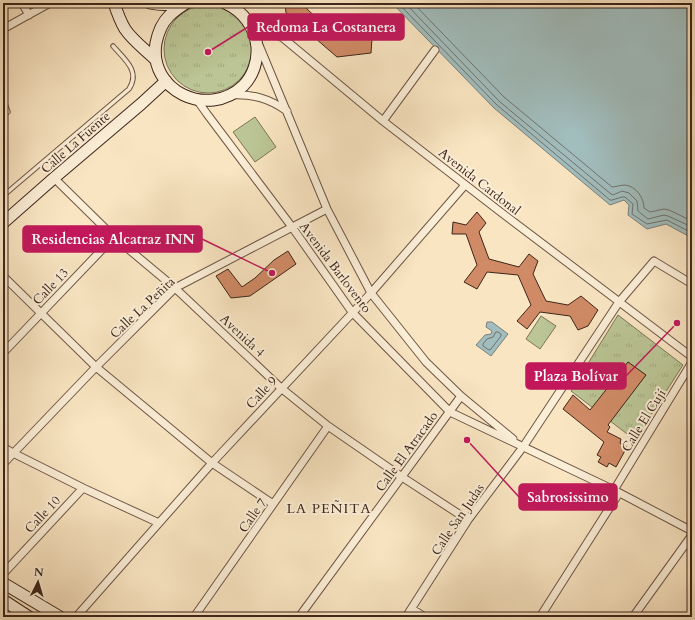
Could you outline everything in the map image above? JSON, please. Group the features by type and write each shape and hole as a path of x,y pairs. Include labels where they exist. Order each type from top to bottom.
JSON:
{"main road":[{"path":"114,3 118,15 126,30 136,42 156,60"},
{"path":"150,3 180,3"},
{"path":"186,3 169,16 162,25 157,36 155,48 156,60 166,81 174,90 185,96 206,101 222,98 238,90 245,83 252,72 257,59 256,40 252,28 241,13 234,7 225,3"},
{"name":"Calle La Fuente","path":"3,223 166,81"},
{"path":"3,584 60,617"},
{"path":"3,600 29,617"}],"street":[{"path":"22,3 29,15"},
{"path":"3,29 50,3"},
{"name":"Avenida Cardonal","path":"252,28 260,28 283,38 383,121 465,185 692,357"},
{"name":"Avenida Barlovento","path":"256,40 327,209 371,293 426,362 461,396 523,447"},
{"path":"383,121 435,50"},
{"path":"230,95 254,96 266,99 277,104 287,112"},
{"name":"Avenida Barlovento","path":"197,100 292,227 352,312 450,412 616,491 692,531"},
{"name":"Avenida 4","path":"54,178 114,237 175,288 281,388 328,426 468,520"},
{"name":"Calle 9","path":"76,617 212,463 371,293 465,185"},
{"name":"Calle La Peñita","path":"3,464 96,367 175,288 327,209"},
{"name":"Calle 13","path":"3,353 114,237"},
{"name":"Calle San Judas","path":"406,617 468,520 523,447 619,302 654,261 692,284"},
{"path":"3,276 96,367 212,463 273,504"},
{"name":"Calle El Cují","path":"540,617 692,362"},
{"name":"Calle El Atracado","path":"299,617 461,396"},
{"name":"Calle 7","path":"194,617 328,426"},
{"path":"3,447 83,488 159,523"},
{"name":"Calle 10","path":"3,574 83,488"},
{"path":"633,617 692,535"},
{"path":"412,609 425,617"}],"lane":[{"path":"3,196 129,89 133,80 133,71 113,46"},
{"path":"3,98 8,112"}],"green space":[{"path":"208,5 225,9 239,18 248,32 252,49 248,66 239,80 225,89 208,93 191,89 177,80 168,66 164,49 168,32 177,18 191,9"},
{"path":"255,117 276,147 255,162 233,132"},
{"path":"618,315 683,365 635,440 571,391","holes":["628,362 646,375 614,416 597,403"]},
{"path":"541,316 556,326 540,349 526,339"}],"water":[{"path":"392,3 692,3 692,238 666,224 647,229 628,215 629,205 624,200 610,205 494,108"},
{"path":"487,322 492,322 508,334 491,356 476,345 485,335 491,334 492,331 486,327"}],"building":[{"path":"285,3 304,3 307,9 335,35 346,39 372,38 371,53 337,57 286,13"},
{"path":"477,212 486,223 479,232 489,259 519,267 529,254 538,261 533,274 546,301 568,305 581,296 598,310 588,326 578,330 570,316 540,312 527,329 517,321 531,305 518,275 487,272 477,289 464,282 477,265 466,234 452,234 453,222 466,225"},
{"path":"288,251 296,264 250,296 231,298 216,276 228,269 242,287 255,278 274,260"},
{"path":"628,362 646,375 608,425 610,427 607,432 621,439 620,443 627,447 616,467 609,463 607,467 598,462 601,457 597,455 604,442 563,409 573,395 590,410"}],"place":[{"name":"Redoma La Costanera","path":"208,52"},
{"name":"Residencias Alcatraz INN","path":"272,273"},
{"name":"Plaza Bolívar","path":"677,323"},
{"name":"Sabrosissimo","path":"467,440"}],"district":[{"name":"LA PEÑITA","path":"329,508"}]}
